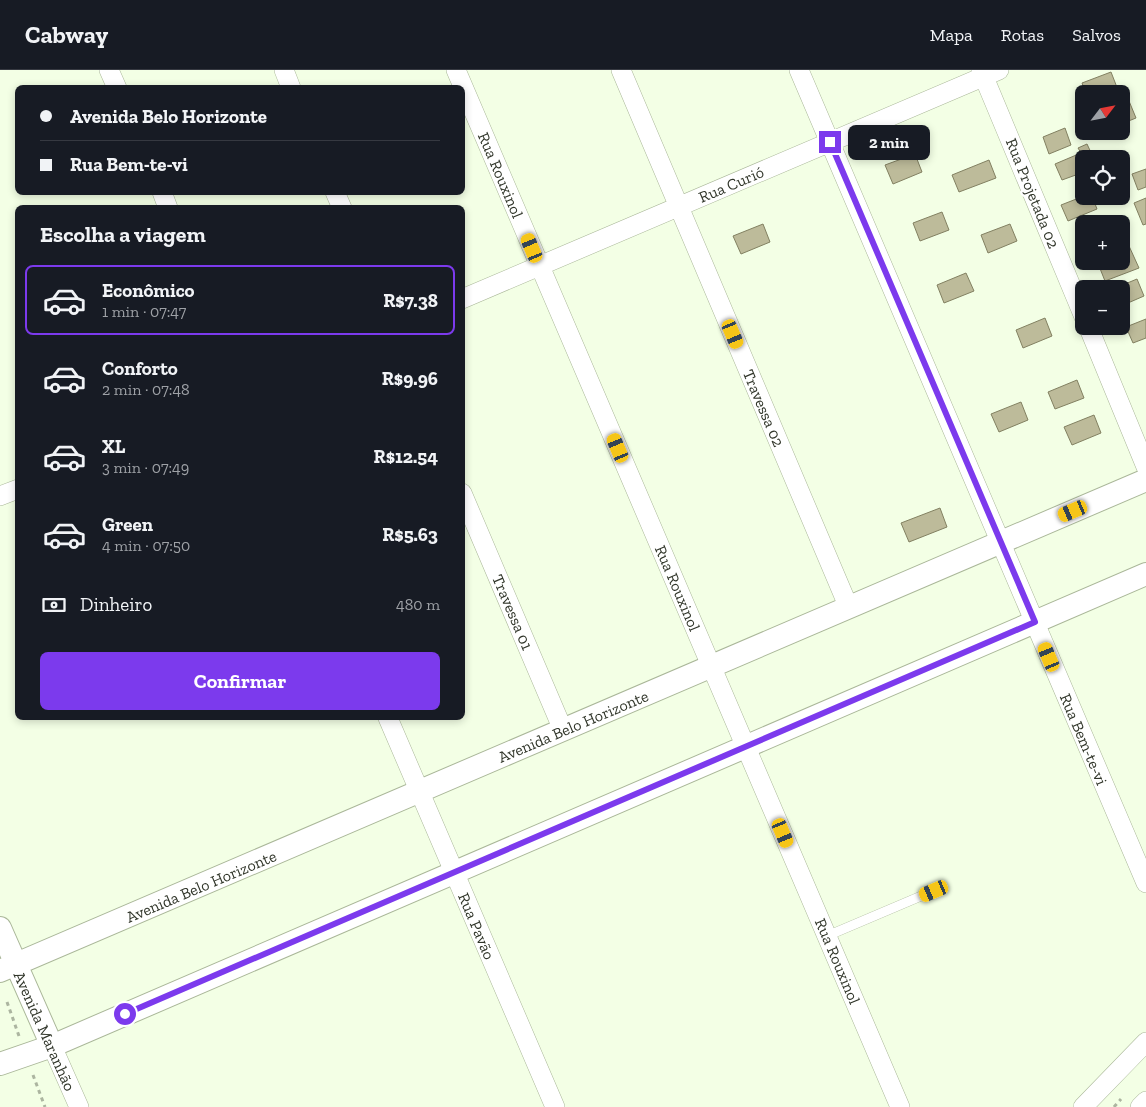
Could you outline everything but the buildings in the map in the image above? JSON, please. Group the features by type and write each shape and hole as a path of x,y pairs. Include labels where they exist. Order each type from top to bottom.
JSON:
{"street":[{"path":"109,70 116,85"},
{"path":"284,70 290,85"},
{"name":"Rua Rouxinol","path":"456,70 462,85"},
{"name":"Travessa 02","path":"620,70 850,608"},
{"name":"Rua Bem-te-vi","path":"799,70 1146,883"},
{"name":"Rua Curió","path":"465,298 830,142 988,72"},
{"name":"Rua Projetada 02","path":"988,72 1075,294"},
{"name":"Rua Rouxinol","path":"465,91 900,1107"},
{"path":"1092,335 1146,467"},
{"name":"Avenida Belo Horizonte","path":"8,968 1146,480"},
{"path":"0,496 15,490"},
{"name":"Travessa 01","path":"465,500 563,730"},
{"path":"0,1064 52,1046 1146,574"},
{"name":"Rua Pavão","path":"389,720 555,1107"},
{"name":"Avenida Maranhão","path":"0,928 8,968 52,1046 79,1107"},
{"path":"1083,1107 1146,1042"},
{"path":"1140,1107 1146,1101"}],"lane":[{"path":"827,936 934,891"}],"route":[{"path":"125,1014 1035,622 830,142"}]}
